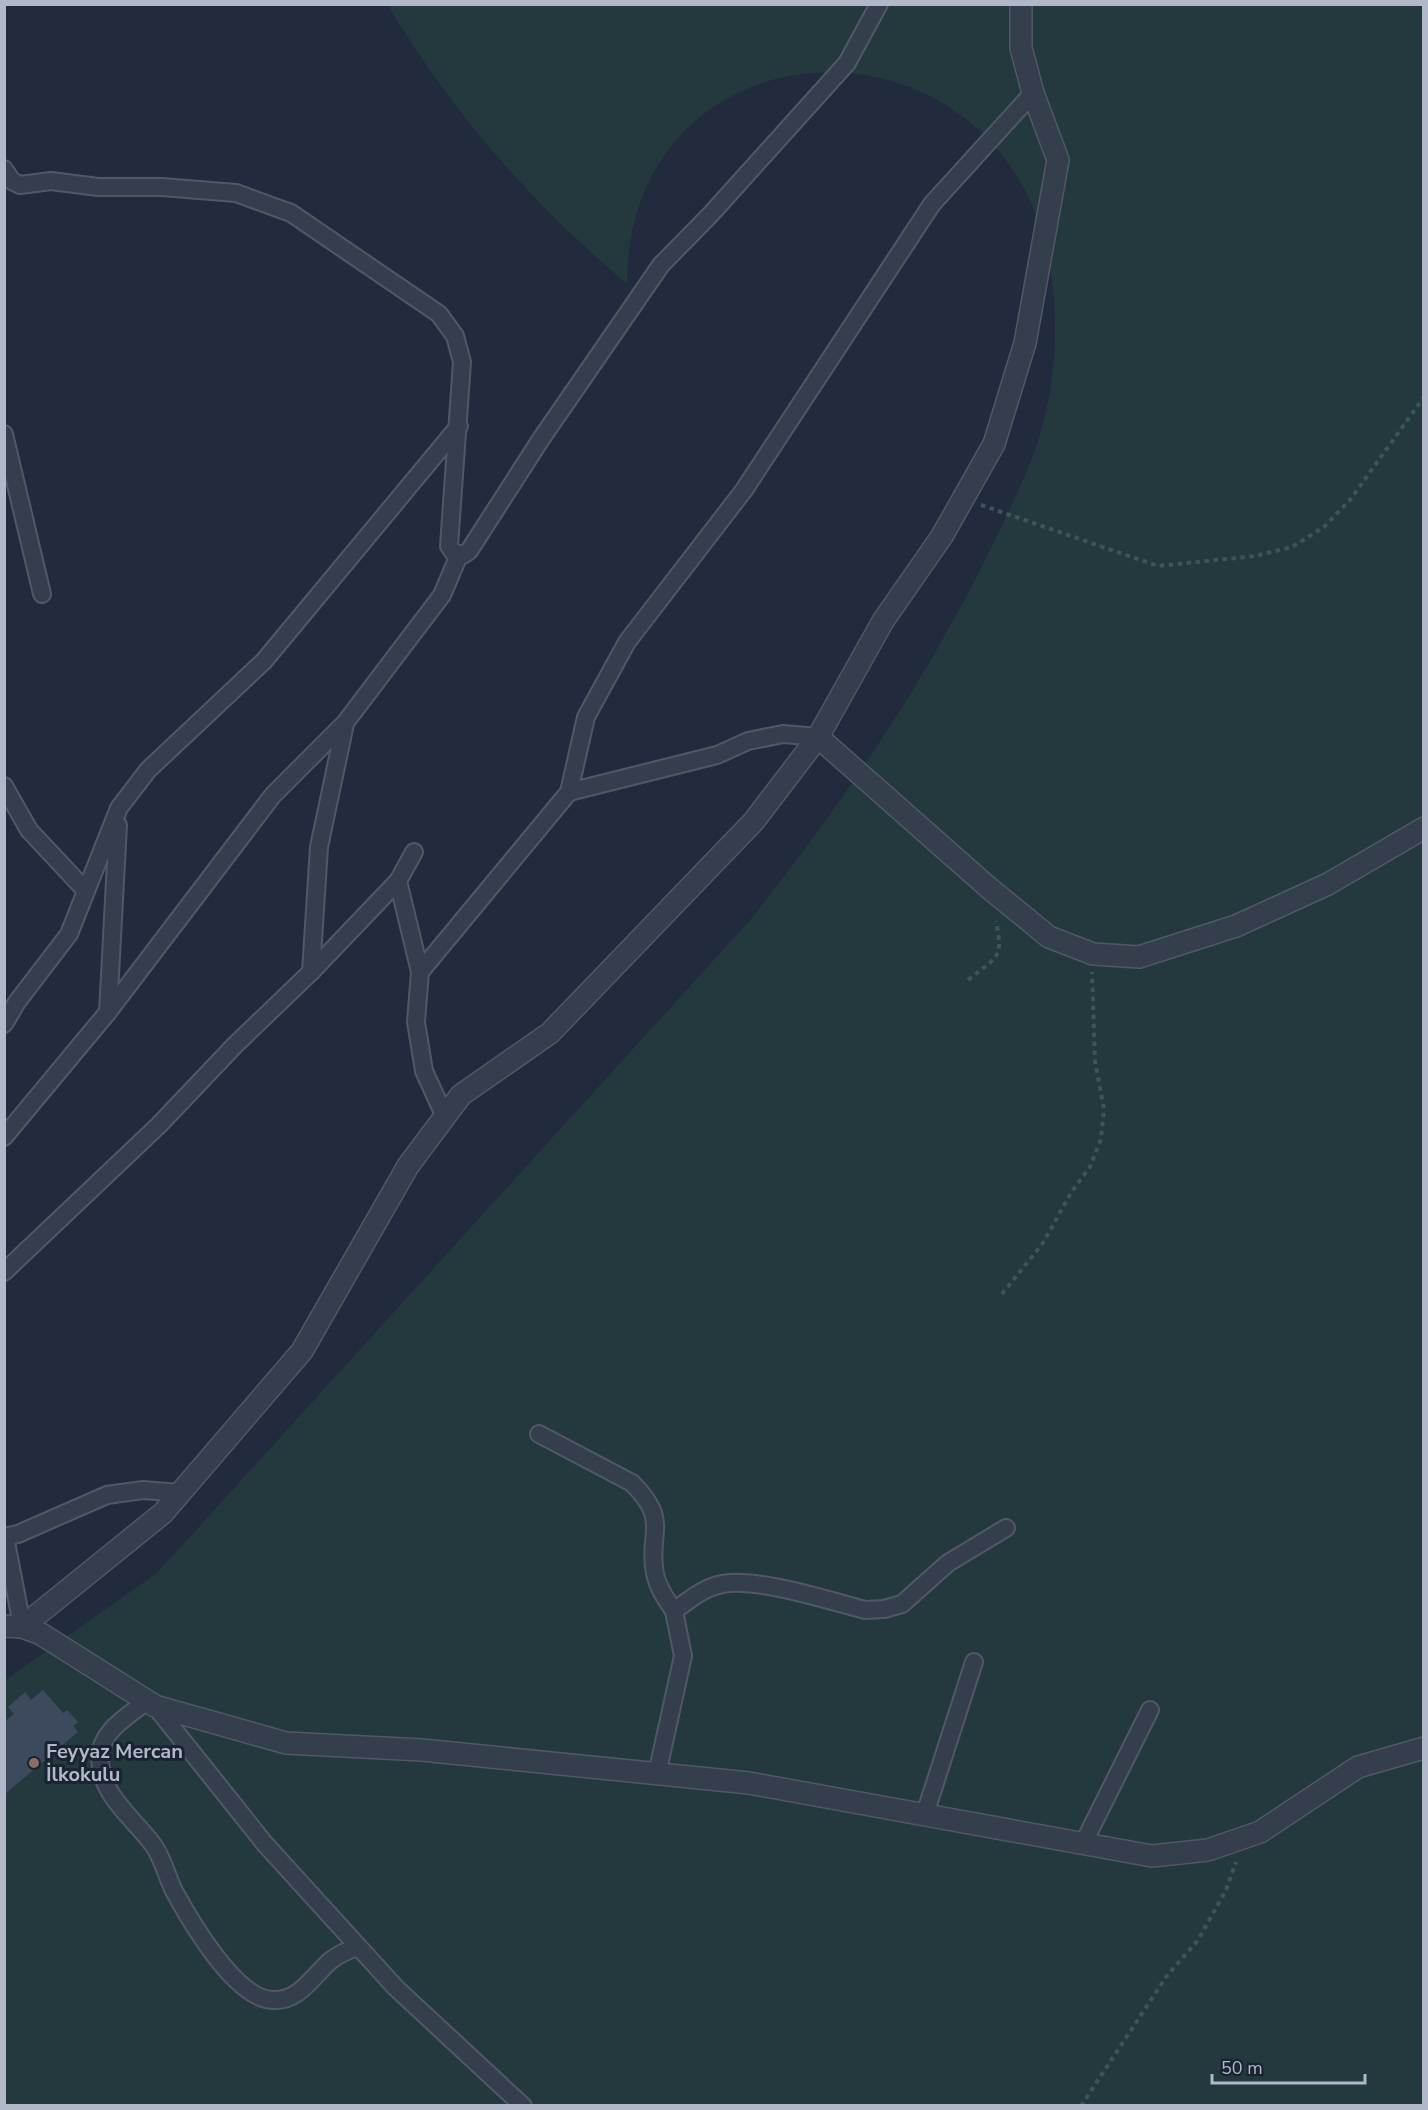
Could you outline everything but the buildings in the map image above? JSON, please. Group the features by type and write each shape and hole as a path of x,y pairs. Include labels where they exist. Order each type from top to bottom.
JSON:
{"street":[{"path":"4,1137 108,1012 273,795 345,723 442,595 459,555 469,551 547,430 661,265 711,214 847,63 879,4"},
{"path":"16,1626 163,1513 302,1351 408,1166 461,1095 558,1025 754,821 818,737 883,621 942,536 994,444 1025,343 1058,160 1033,93 1021,48 1021,4"},
{"path":"420,972 569,792 586,717 627,642 744,490 932,204 1033,93"},
{"path":"4,169 12,182 20,185 51,182 98,187 162,187 236,193 291,213 439,314 454,336 462,362 449,546 459,555"},
{"path":"4,1024 10,1001 69,933 119,808 148,770 264,661 459,426"},
{"path":"4,434 42,594"},
{"path":"311,972 319,847 345,723"},
{"path":"569,792 717,755 748,741 783,734 818,737 989,888 1049,937 1093,954 1139,957 1236,926 1328,884 1424,828"},
{"path":"4,786 29,830 86,891"},
{"path":"108,1012 119,808"},
{"path":"5,1270 159,1125 235,1045 311,972 398,881 414,852"},
{"path":"398,881 420,972 418,1031 424,1071 445,1117"},
{"path":"539,1434 632,1483 644,1495 652,1509 657,1530 655,1573 662,1593 674,1611 682,1656 657,1774"},
{"path":"16,1626 5,1537 18,1534 107,1495 143,1490 180,1493"},
{"path":"674,1611 698,1593 723,1584 752,1582 865,1610 884,1610 902,1604 948,1563 1006,1528"},
{"path":"16,1626 41,1634 151,1704 286,1743 422,1750 749,1783 1152,1856 1208,1850 1260,1832 1358,1767 1424,1748"},
{"path":"926,1814 974,1662"},
{"path":"151,1704 110,1731 103,1743 100,1758 102,1772 111,1795 155,1847 174,1890 203,1938 238,1983 262,1998 285,1999 314,1980 329,1962 343,1952 358,1947"},
{"path":"151,1704 265,1844 358,1947 396,1988 523,2106"},
{"path":"1084,1842 1150,1710"}],"path":[{"path":"963,498 1158,566 1255,556 1292,547 1324,527 1350,500 1424,397"},
{"path":"968,980 1000,951 989,888"},
{"path":"1002,1294 1043,1243 1072,1191 1090,1167 1101,1138 1104,1109 1095,1061 1093,954"},
{"path":"1081,2106 1166,1977 1198,1940 1226,1890 1246,1836"}],"green space":[{"path":"388,5 1423,5 1423,2105 5,2105 4,1681 157,1573 751,919 819,830 883,738 941,642 994,542 1025,475 1043,424 1050,389 1055,336 1050,266 1019,179 965,118 896,83 822,72 750,88 687,128 644,194 627,284 558,221 466,119 412,44"}],"place":[{"name":"Feyyaz Mercan İlkokulu","path":"34,1763"}]}
